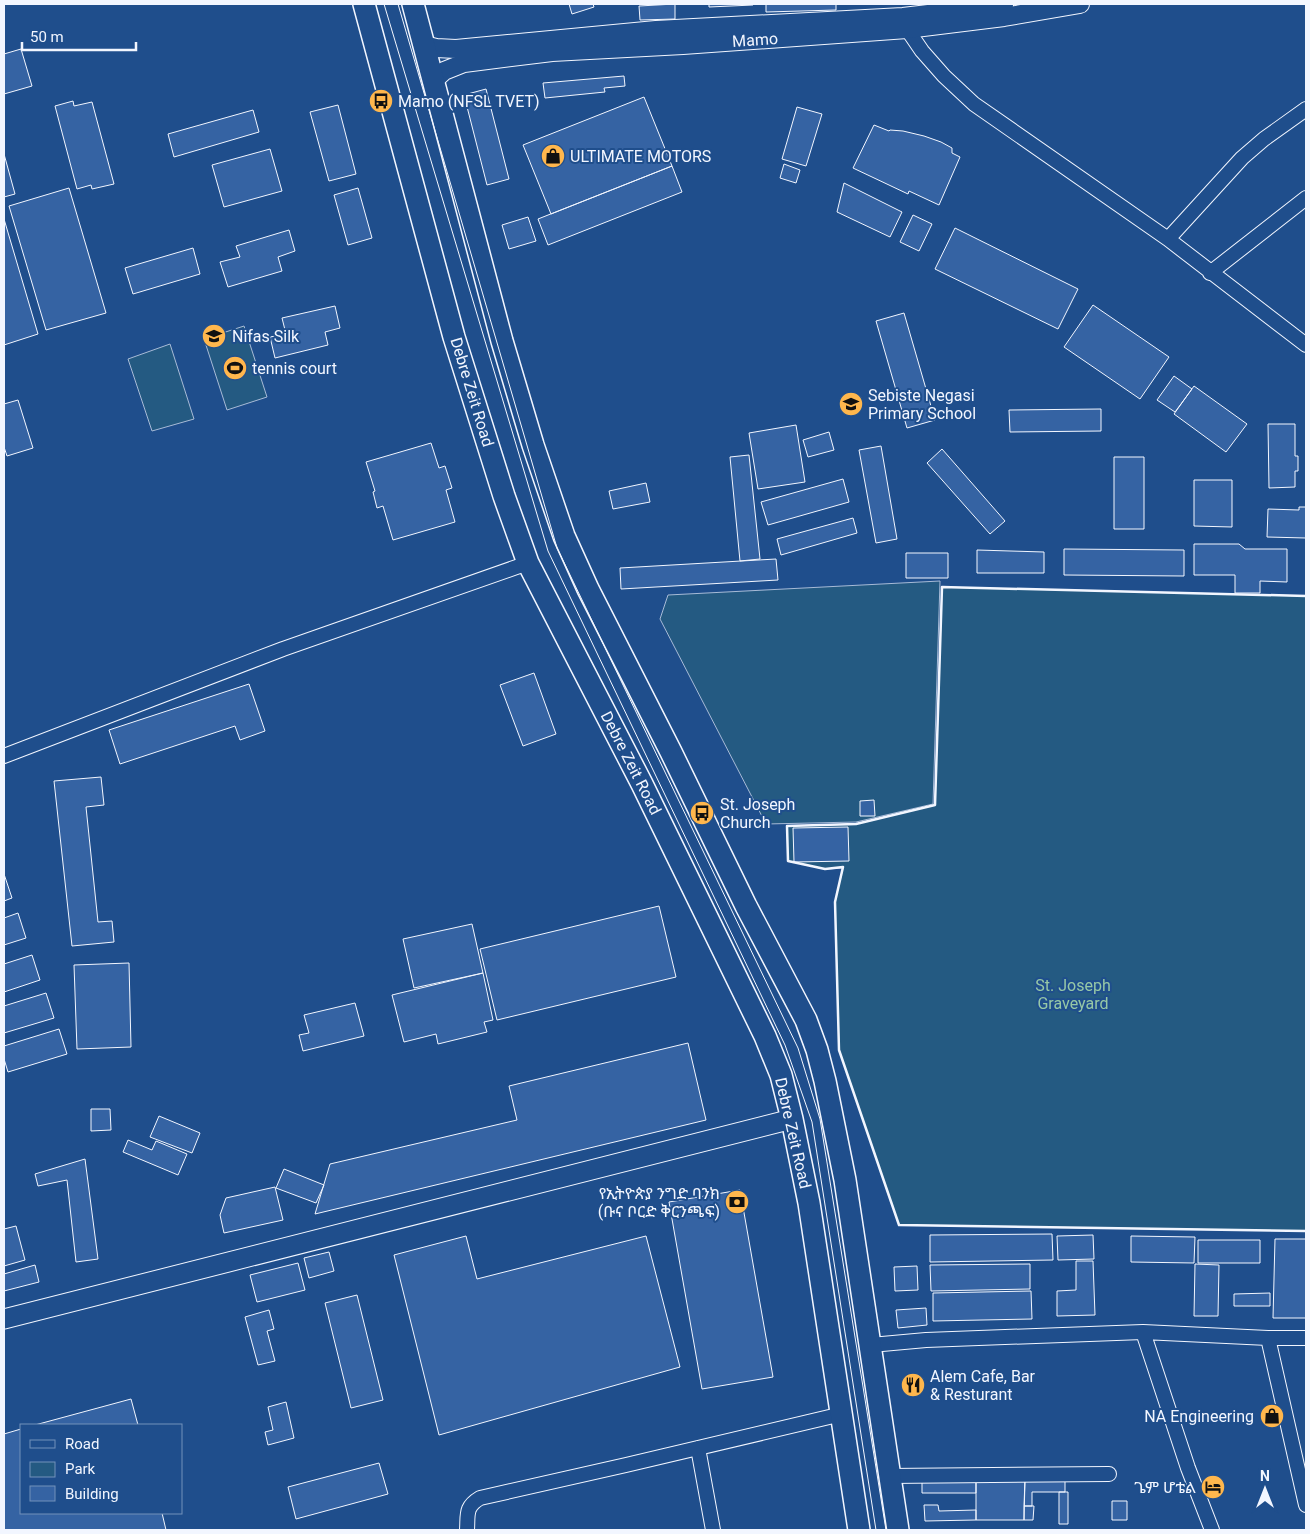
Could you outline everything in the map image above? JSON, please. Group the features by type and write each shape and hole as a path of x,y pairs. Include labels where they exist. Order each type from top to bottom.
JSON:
{"main road":[{"name":"Debre Zeit Road","path":"364,4 454,338 504,496 528,562 642,784 765,1036 780,1074 792,1119 809,1203 859,1530"},
{"path":"413,4 502,341 545,482 564,536 588,589 671,752 746,906 806,1020 817,1050 843,1171 898,1530"},
{"path":"4,1319 792,1119"}],"street":[{"path":"1014,4 905,23 922,50 944,76 974,104 1168,240 1306,345"},
{"name":"Mamo","path":"434,80 444,71 464,62 656,38 683,45 905,23 1004,18 1058,6 1080,4"},
{"path":"424,45 456,49 656,38"},
{"path":"1168,240 1242,158 1264,139 1306,109"},
{"path":"1210,273 1306,198"},
{"path":"4,756 283,649 528,562"},
{"path":"1143,1332 1188,1468 1212,1530"},
{"path":"871,1345 926,1340 1143,1332 1306,1338"},
{"path":"1268,1338 1306,1505"},
{"path":"467,1530 468,1511 471,1504 480,1498 842,1414"},
{"path":"698,1448 713,1530"},
{"path":"889,1476 1109,1474"}],"green space":[{"name":"tennis court","path":"244,326 267,397 227,410 204,339"},
{"path":"170,344 194,419 152,431 128,359"},
{"path":"940,581 933,804 856,822 766,824 660,619 668,595"},
{"name":"St. Joseph Graveyard","path":"942,587 1306,596 1306,1231 899,1225 839,1050 835,902 843,868 825,869 788,861 787,826 856,824 935,805"}],"building":[{"path":"569,4 593,4 594,7 572,14"},
{"path":"675,4 675,19 640,20 639,6"},
{"path":"709,4 753,4 753,5 709,7"},
{"path":"766,4 836,4 836,10 766,12"},
{"path":"21,49 32,86 4,94 4,54"},
{"path":"624,76 625,86 604,88 605,92 545,98 543,83"},
{"path":"486,89 509,179 487,185 464,95"},
{"path":"644,97 672,166 551,214 523,145"},
{"path":"73,101 74,106 92,102 114,184 92,189 91,185 77,189 55,106"},
{"path":"338,105 356,174 329,181 310,112"},
{"path":"797,107 822,114 806,166 782,159"},
{"path":"253,110 259,132 174,157 168,134"},
{"path":"874,125 889,131 903,131 941,142 952,148 952,153 960,157 939,205 909,191 908,194 853,168"},
{"path":"270,149 282,191 224,207 212,165"},
{"path":"4,154 15,194 4,197"},
{"path":"784,164 800,170 796,183 780,178"},
{"path":"672,166 682,192 548,245 538,219"},
{"path":"844,183 902,212 890,237 837,212"},
{"path":"69,188 106,313 46,330 9,206"},
{"path":"358,188 372,238 348,245 334,195"},
{"path":"913,215 932,224 919,251 900,242"},
{"path":"528,217 536,241 509,249 502,225"},
{"path":"4,219 38,334 4,345"},
{"path":"955,228 1078,289 1058,329 935,269"},
{"path":"289,230 295,251 278,257 282,271 228,287 220,262 240,257 236,246"},
{"path":"193,248 200,274 133,294 125,268"},
{"path":"1093,305 1169,357 1140,399 1064,347"},
{"path":"335,306 340,328 325,332 328,345 275,358 270,337 286,334 282,318"},
{"path":"904,313 935,420 907,428 876,321"},
{"path":"1174,376 1192,389 1175,412 1157,400"},
{"path":"1194,386 1247,424 1226,452 1174,414"},
{"path":"18,400 33,448 7,456 4,447 4,404"},
{"path":"1101,409 1101,431 1010,432 1009,410"},
{"path":"1268,424 1295,424 1295,456 1298,456 1298,471 1295,471 1295,487 1269,488"},
{"path":"796,425 805,482 758,489 749,433"},
{"path":"829,432 834,450 808,457 803,440"},
{"path":"431,443 439,468 445,466 452,488 446,490 455,522 393,540 383,506 377,508 373,492 375,491 366,462"},
{"path":"881,446 897,539 876,543 859,450"},
{"path":"942,449 1005,521 990,534 927,463"},
{"path":"749,455 760,559 740,561 730,457"},
{"path":"1114,457 1144,457 1144,529 1114,529"},
{"path":"843,479 849,502 768,525 761,502"},
{"path":"1194,480 1232,480 1232,527 1194,526"},
{"path":"646,483 650,502 613,509 609,491"},
{"path":"1299,507 1306,507 1306,538 1267,537 1268,509 1299,510"},
{"path":"853,518 857,533 781,555 777,539"},
{"path":"1194,544 1239,544 1245,549 1287,549 1287,582 1260,581 1260,593 1235,593 1235,575 1194,575"},
{"path":"1064,549 1184,550 1184,576 1064,575"},
{"path":"977,550 1044,552 1044,573 977,573"},
{"path":"906,553 948,553 948,578 906,578"},
{"path":"776,559 778,580 621,589 620,568"},
{"path":"534,673 556,734 523,746 500,685"},
{"path":"249,684 265,731 240,740 235,726 120,764 109,730"},
{"path":"101,777 104,805 86,807 98,922 112,921 114,942 72,946 54,781"},
{"path":"874,800 875,816 860,816 860,801"},
{"path":"848,827 849,861 794,862 793,828"},
{"path":"4,874 12,898 4,901"},
{"path":"659,906 676,977 497,1020 480,949"},
{"path":"18,913 26,938 4,945 4,918"},
{"path":"472,924 483,973 414,988 403,939"},
{"path":"32,955 40,980 4,992 4,964"},
{"path":"129,963 131,1047 77,1049 74,965"},
{"path":"483,973 493,1020 484,1022 487,1032 438,1044 436,1034 404,1042 392,995"},
{"path":"46,993 54,1018 4,1033 4,1006"},
{"path":"355,1003 364,1036 303,1051 299,1035 309,1033 304,1015"},
{"path":"59,1029 67,1054 8,1072 4,1059 4,1046"},
{"path":"688,1043 706,1120 315,1214 330,1164 517,1120 509,1086"},
{"path":"91,1109 110,1109 111,1130 91,1131"},
{"path":"159,1116 200,1133 192,1153 150,1137"},
{"path":"128,1140 152,1150 156,1141 187,1154 178,1175 123,1152"},
{"path":"85,1159 98,1259 76,1262 67,1180 38,1186 35,1174"},
{"path":"284,1169 324,1185 316,1203 276,1188"},
{"path":"275,1187 283,1220 224,1233 220,1215 226,1198"},
{"path":"740,1190 773,1377 702,1389 669,1202"},
{"path":"16,1226 25,1260 4,1266 4,1229"},
{"path":"1052,1234 1053,1260 930,1262 930,1235"},
{"path":"1093,1235 1094,1259 1058,1260 1057,1236"},
{"path":"466,1236 477,1279 646,1236 680,1367 439,1435 394,1255"},
{"path":"1131,1236 1195,1237 1194,1263 1131,1262"},
{"path":"1275,1239 1306,1239 1306,1318 1273,1318"},
{"path":"1198,1240 1260,1240 1260,1263 1198,1263"},
{"path":"329,1252 334,1271 309,1278 304,1258"},
{"path":"1076,1261 1093,1261 1095,1315 1057,1316 1057,1291 1076,1290"},
{"path":"298,1263 305,1290 257,1302 250,1275"},
{"path":"1030,1264 1030,1289 931,1291 930,1265"},
{"path":"1195,1264 1219,1265 1218,1316 1194,1316"},
{"path":"35,1265 39,1282 4,1291 4,1274"},
{"path":"917,1266 918,1290 895,1291 894,1267"},
{"path":"1031,1291 1032,1319 933,1321 933,1293"},
{"path":"1270,1293 1270,1306 1234,1306 1234,1294"},
{"path":"357,1295 383,1400 351,1408 325,1303"},
{"path":"926,1308 927,1325 898,1328 896,1310"},
{"path":"269,1310 274,1329 267,1331 275,1361 258,1365 245,1317"},
{"path":"131,1399 138,1424 39,1424"},
{"path":"286,1402 294,1438 268,1445 265,1432 273,1430 268,1407"},
{"path":"20,1429 20,1514 162,1514 166,1530 4,1530 4,1434"},
{"path":"379,1463 388,1494 296,1519 288,1487"},
{"path":"1025,1479 1024,1520 976,1520 976,1481"},
{"path":"1025,1479 1065,1479 1065,1492 1032,1492 1032,1506 1024,1506"},
{"path":"922,1481 976,1481 976,1493 922,1493"},
{"path":"1059,1492 1068,1492 1068,1524 1059,1524"},
{"path":"1112,1501 1127,1501 1127,1520 1112,1520"},
{"path":"924,1505 938,1505 939,1511 976,1510 976,1520 925,1521"},
{"path":"1024,1506 1034,1506 1033,1520 1024,1520"}],"tram line":[{"path":"384,4 548,551 785,1045 812,1122 876,1530"},
{"path":"398,4 557,548 798,1048 820,1119 886,1530"}],"wall":[{"path":"1306,596 942,587 935,805 856,824 787,826 788,861 825,869 843,867 835,902 839,1050 899,1225 1306,1231"}],"place":[{"name":"Mamo (NFSL TVET)","path":"381,101"},
{"name":"ULTIMATE MOTORS","path":"553,156"},
{"name":"Nifas Silk","path":"214,336"},
{"name":"tennis court","path":"235,368"},
{"name":"Sebiste Negasi Primary School","path":"851,404"},
{"name":"St. Joseph Church","path":"702,813"},
{"name":"የኢትዮጵያ ንግድ ባንክ (ቡና ቦርድ ቅርንጫፍ)","path":"737,1202"},
{"name":"Alem Cafe, Bar & Resturant","path":"913,1385"},
{"name":"NA Engineering","path":"1272,1416"},
{"name":"ጌም ሆቴል","path":"1213,1487"}]}
